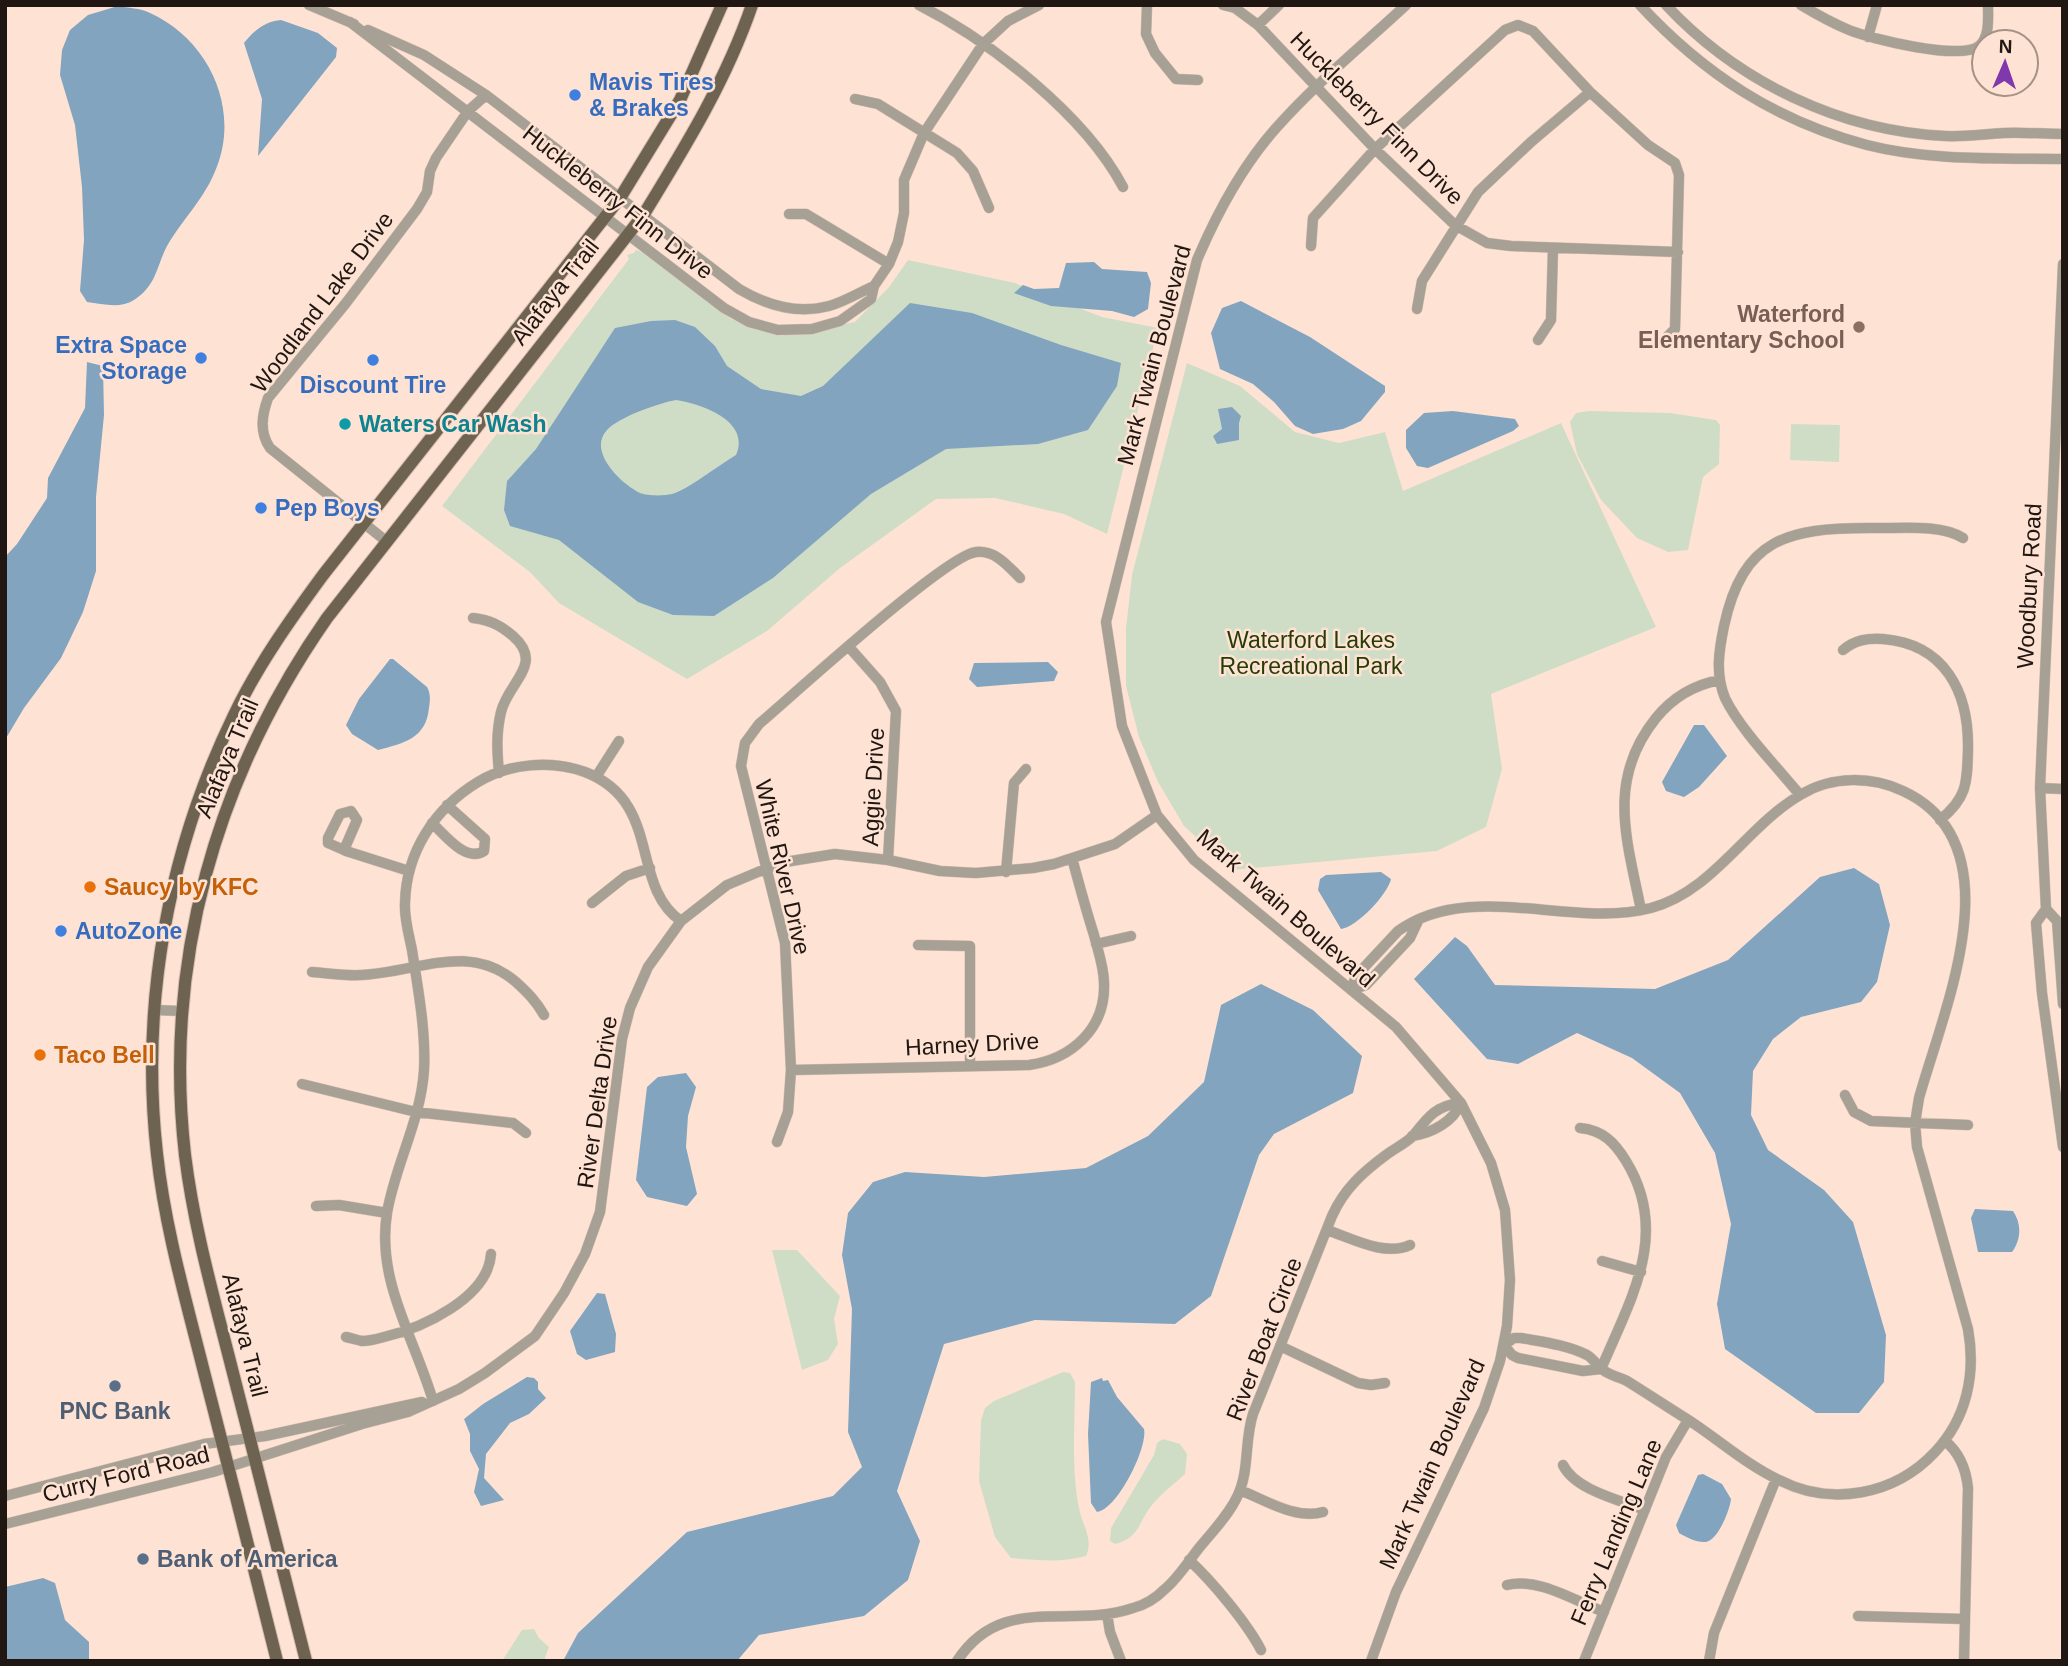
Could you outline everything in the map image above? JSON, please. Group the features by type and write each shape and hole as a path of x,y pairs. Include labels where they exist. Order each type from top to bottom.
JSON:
{"main road":[{"name":"Alafaya Trail","path":"277,1661 177,1265 161,1189 152,1081 154,1010 162,943 175,878 194,814 217,752 248,689 277,640 364,523 620,198 680,100 722,5"},
{"name":"Alafaya Trail","path":"306,1661 204,1258 190,1189 182,1111 182,1011 190,947 203,883 221,821 244,762 273,703 306,647 643,214 680,158 715,95 751,5"}],"street":[{"name":"Huckleberry Finn Drive","path":"309,5 424,55 486,95 739,289 760,302 798,310 829,306 874,286"},
{"path":"919,5 956,24 1050,97 1112,167 1123,187"},
{"name":"Huckleberry Finn Drive","path":"350,22 724,308 749,322 779,330 812,329 840,321 870,299 874,286 889,264 898,242 904,213 904,180 924,133 983,44 1008,21 1040,5"},
{"path":"1147,5 1146,34 1155,53 1176,79 1198,80"},
{"name":"Huckleberry Finn Drive","path":"1223,5 1235,8 1258,25 1375,149 1455,225 1487,243 1678,252"},
{"path":"1258,25 1279,5"},
{"name":"Mark Twain Boulevard","path":"1371,1661 1405,1571 1484,1408 1504,1345 1510,1280 1505,1210 1491,1163 1461,1103 1396,1027 1194,860 1157,815 1122,726 1106,622 1197,261 1212,224 1241,173 1276,127 1406,5"},
{"path":"1640,5 1702,64 1768,108 1805,124 1868,145 1912,152 2063,159"},
{"path":"1667,5 1708,44 1736,65 1777,91 1814,107 1879,126 1939,136 2063,134"},
{"path":"1801,5 1868,37 1922,48 1970,50 1976,49 1984,40 1988,5"},
{"path":"1868,37 1877,5"},
{"path":"1311,246 1313,218 1375,149 1505,30 1518,25 1534,31 1590,92 1648,145 1675,163 1679,175 1675,329 1661,343"},
{"path":"1417,309 1422,281 1478,192 1590,92"},
{"name":"Woodland Lake Drive","path":"386,541 270,448 263,433 263,411 268,398 346,303 417,209 427,192 430,171 436,158 468,111 486,95"},
{"path":"855,99 878,104 957,153 973,171 989,208"},
{"path":"789,214 806,214 889,264"},
{"path":"1538,340 1551,320 1553,248"},
{"name":"Woodbury Road","path":"2063,264 2040,789 2046,909 2036,923 2042,993 2063,1147"},
{"path":"1800,795 1733,713 1725,697 1720,680 1720,644 1735,589 1755,559 1780,540 1801,532 1824,528 1941,530 1963,538"},
{"name":"White River Drive","path":"777,1142 788,1112 791,1070 785,943 741,766 745,743 759,724 901,602 962,556 977,552 998,556 1020,578"},
{"path":"473,618 490,620 503,628 525,649 527,662 501,711 496,739 499,773"},
{"path":"1843,650 1853,643 1867,639 1906,643 1938,662 1956,684 1963,700 1968,724 1967,780 1961,799 1940,820"},
{"name":"Aggie Drive","path":"849,647 880,682 896,710 888,860"},
{"path":"1641,910 1624,822 1624,789 1632,758 1644,734 1666,707 1696,685 1720,680"},
{"path":"596,777 620,741"},
{"path":"433,1401 406,1332 389,1276 386,1242 387,1213 416,1112 424,1072 423,1038 404,904 409,871 420,842 447,805 482,779 534,765 569,767 596,777 617,793 638,823 657,893 670,913 681,921"},
{"path":"1006,872 1014,783 1026,769"},
{"path":"1351,990 1366,985 1410,938 1418,921 1438,912 1466,907 1620,913 1662,904 1689,891 1800,795 1829,783 1853,780 1877,782 1916,798 1940,820 1953,838 1961,859 1965,882 1960,953 1919,1098 1915,1123 1917,1147 1968,1329 1971,1353 1965,1402 1945,1441 1927,1460 1889,1485 1865,1492 1819,1493 1776,1479 1633,1385 1601,1369 1588,1355 1559,1345 1521,1338 1514,1338 1504,1345 1518,1358 1583,1371 1601,1369"},
{"path":"2040,789 2063,789"},
{"path":"432,823 467,854 476,856 484,851 485,839 447,805"},
{"path":"344,850 357,820 351,811 340,814 328,843 344,850 409,871"},
{"name":"River Delta Drive","path":"255,1459 408,1412 459,1389 535,1336 564,1293 585,1254 600,1212 621,1039 630,1008 648,967 681,921 727,885 791,861 835,854 888,860 940,871 1006,872 1054,864 1115,844 1157,815"},
{"name":"Harney Drive","path":"791,1070 1044,1063 1068,1052 1086,1037 1095,1023 1103,998 1103,970 1072,858"},
{"path":"592,902 626,876 650,868"},
{"name":"Woodbury Road","path":"2046,909 2057,921 2063,1004"},
{"path":"1096,944 1131,936"},
{"path":"918,945 970,946 971,1065"},
{"path":"312,972 361,975 454,960 478,961 503,971 534,998 544,1015"},
{"path":"154,1010 182,1011"},
{"path":"302,1084 416,1112 513,1123 526,1133"},
{"path":"1845,1095 1854,1112 1865,1119 1968,1125"},
{"name":"River Boat Circle","path":"957,1661 979,1635 996,1625 1017,1619 1125,1611 1149,1601 1168,1587 1227,1513 1240,1490 1245,1475 1251,1422 1342,1196 1356,1180 1412,1136 1431,1131 1451,1119 1461,1103"},
{"path":"1580,1128 1595,1130 1608,1138 1624,1158 1634,1177 1646,1220 1646,1246 1641,1272 1601,1369"},
{"path":"316,1206 339,1205 387,1213"},
{"path":"1327,1230 1385,1249 1399,1249 1410,1245"},
{"path":"346,1337 364,1341 406,1332 447,1312 487,1271 491,1254"},
{"path":"1602,1261 1641,1272"},
{"path":"1280,1346 1358,1383 1385,1383"},
{"name":"River Delta Drive","path":"250,1438 407,1404 433,1401"},
{"name":"Ferry Landing Lane","path":"1584,1661 1666,1457 1688,1420"},
{"name":"Curry Ford Road","path":"5,1496 179,1450 250,1438"},
{"path":"1945,1441 1959,1457 1968,1479 1964,1661"},
{"name":"Curry Ford Road","path":"5,1524 255,1459"},
{"path":"1563,1465 1570,1477 1581,1484 1645,1510"},
{"path":"1709,1661 1714,1633 1776,1479"},
{"path":"1240,1490 1296,1513 1313,1515 1322,1512"},
{"path":"1189,1560 1251,1633 1261,1650"},
{"path":"1507,1585 1535,1584 1604,1612"},
{"path":"1107,1614 1110,1632 1121,1661"},
{"path":"1858,1616 1965,1619"}],"green space":[{"path":"636,250 652,256 731,319 780,336 855,322 889,287 908,260 1015,283 1102,317 1158,328 1107,534 1064,514 995,498 936,499 840,568 767,631 687,679 559,603 530,572 442,506 629,259 627,255"},
{"name":"Waterford Lakes Recreational Park","path":"1187,363 1240,386 1295,432 1339,443 1385,432 1403,491 1561,423 1656,627 1491,694 1502,769 1486,827 1437,851 1232,870 1184,826 1158,782 1139,737 1126,686 1126,628 1132,575"},
{"path":"1576,413 1670,413 1716,420 1720,425 1719,464 1703,477 1688,550 1668,552 1637,538 1601,500 1577,454 1570,422"},
{"path":"1791,424 1840,425 1839,462 1790,460"},
{"path":"772,1250 797,1250 840,1296 834,1319 838,1344 828,1360 802,1370"},
{"path":"1063,1372 1070,1373 1075,1382 1075,1477 1079,1508 1088,1538 1088,1550 1086,1556 1067,1560 1011,1558 995,1537 979,1481 981,1420 985,1408 994,1401"},
{"path":"1163,1439 1180,1444 1187,1454 1185,1474 1152,1505 1134,1534 1115,1544 1110,1541 1111,1528 1154,1455 1157,1443"},
{"path":"534,1629 549,1647 544,1661 502,1661 522,1630"}],"water":[{"path":"118,6 150,13 171,25 188,40 203,58 214,78 224,123 223,146 216,169 200,199 167,246 152,282 142,294 129,303 111,305 87,302 80,291 84,240 82,187 75,125 60,75 62,50 70,30 88,15"},
{"path":"281,20 318,33 337,48 336,57 258,156 262,99 244,43 260,27"},
{"path":"1094,262 1102,269 1147,272 1151,283 1148,309 1134,317 1112,311 1051,306 1014,293 1023,285 1034,289 1059,288 1066,263"},
{"path":"1241,301 1310,337 1385,386 1385,392 1361,421 1343,429 1313,434 1295,426 1274,402 1253,384 1220,369 1211,333 1222,308"},
{"path":"910,303 972,313 1121,363 1117,386 1088,430 1038,444 946,449 871,494 773,578 714,616 673,615 638,602 559,540 510,526 504,510 507,481 536,449 615,328 651,321 675,320 695,327 715,346 727,366 761,389 801,396 823,386","holes":["676,400 710,410 730,424 737,433 739,443 736,455 678,492 669,495 640,493 632,489 609,466 601,447 602,438 607,430 620,420"]},
{"path":"87,362 103,366 104,415 96,497 96,571 83,612 61,658 24,708 5,740 5,557 17,544 47,498 48,478 85,408"},
{"path":"1232,407 1241,416 1239,440 1217,444 1213,436 1222,429 1218,409"},
{"path":"1453,411 1515,419 1519,426 1428,468 1417,466 1406,448 1406,430 1424,413"},
{"path":"390,659 427,687 430,695 429,708 419,733 405,742 378,750 352,734 346,725 359,699"},
{"path":"1048,662 1058,672 1054,681 977,687 969,679 974,663"},
{"path":"1694,725 1704,725 1727,756 1699,787 1684,797 1666,791 1662,782"},
{"path":"1854,868 1879,884 1890,925 1877,982 1861,1002 1801,1017 1773,1039 1753,1071 1751,1115 1768,1150 1824,1190 1853,1222 1886,1335 1884,1382 1859,1413 1816,1413 1725,1349 1717,1304 1731,1224 1715,1153 1680,1093 1632,1058 1577,1033 1518,1064 1487,1059 1414,979 1455,937 1467,946 1495,985 1655,989 1728,960 1820,877"},
{"path":"1381,872 1391,879 1384,893 1363,916 1341,929 1318,890 1320,879 1326,875"},
{"path":"1261,984 1313,1010 1362,1056 1353,1093 1274,1134 1259,1155 1211,1296 1175,1324 1035,1320 944,1344 897,1491 920,1541 908,1580 864,1616 759,1635 737,1661 563,1661 578,1633 687,1532 833,1496 862,1467 848,1432 852,1309 842,1255 848,1213 873,1182 905,1172 984,1177 1086,1168 1148,1136 1204,1082 1221,1005"},
{"path":"686,1073 696,1087 688,1116 686,1147 697,1194 687,1206 647,1197 636,1180 647,1087 658,1077"},
{"path":"1975,1209 2013,1211 2019,1232 2012,1252 1978,1252 1971,1218"},
{"path":"597,1293 605,1294 616,1334 615,1352 586,1360 577,1354 570,1331"},
{"path":"527,1377 538,1382 538,1389 546,1398 529,1414 510,1423 486,1454 484,1478 504,1500 481,1506 474,1492 479,1469 470,1451 470,1434 464,1419"},
{"path":"1102,1378 1103,1381 1108,1380 1117,1397 1144,1429 1144,1438 1136,1463 1122,1490 1105,1509 1097,1512 1091,1503 1088,1434 1091,1382"},
{"path":"1703,1474 1722,1484 1731,1499 1719,1530 1706,1542 1695,1541 1679,1533 1676,1525 1698,1475"},
{"path":"43,1578 55,1583 65,1620 89,1642 89,1661 5,1661 5,1587"}],"place":[{"name":"Mavis Tires & Brakes","path":"575,95"},
{"name":"Waterford Elementary School","path":"1859,327"},
{"name":"Extra Space Storage","path":"201,358"},
{"name":"Discount Tire","path":"373,360"},
{"name":"Waters Car Wash","path":"345,424"},
{"name":"Pep Boys","path":"261,508"},
{"name":"Saucy by KFC","path":"90,887"},
{"name":"AutoZone","path":"61,931"},
{"name":"Taco Bell","path":"40,1055"},
{"name":"PNC Bank","path":"115,1386"},
{"name":"Bank of America","path":"143,1559"}]}
